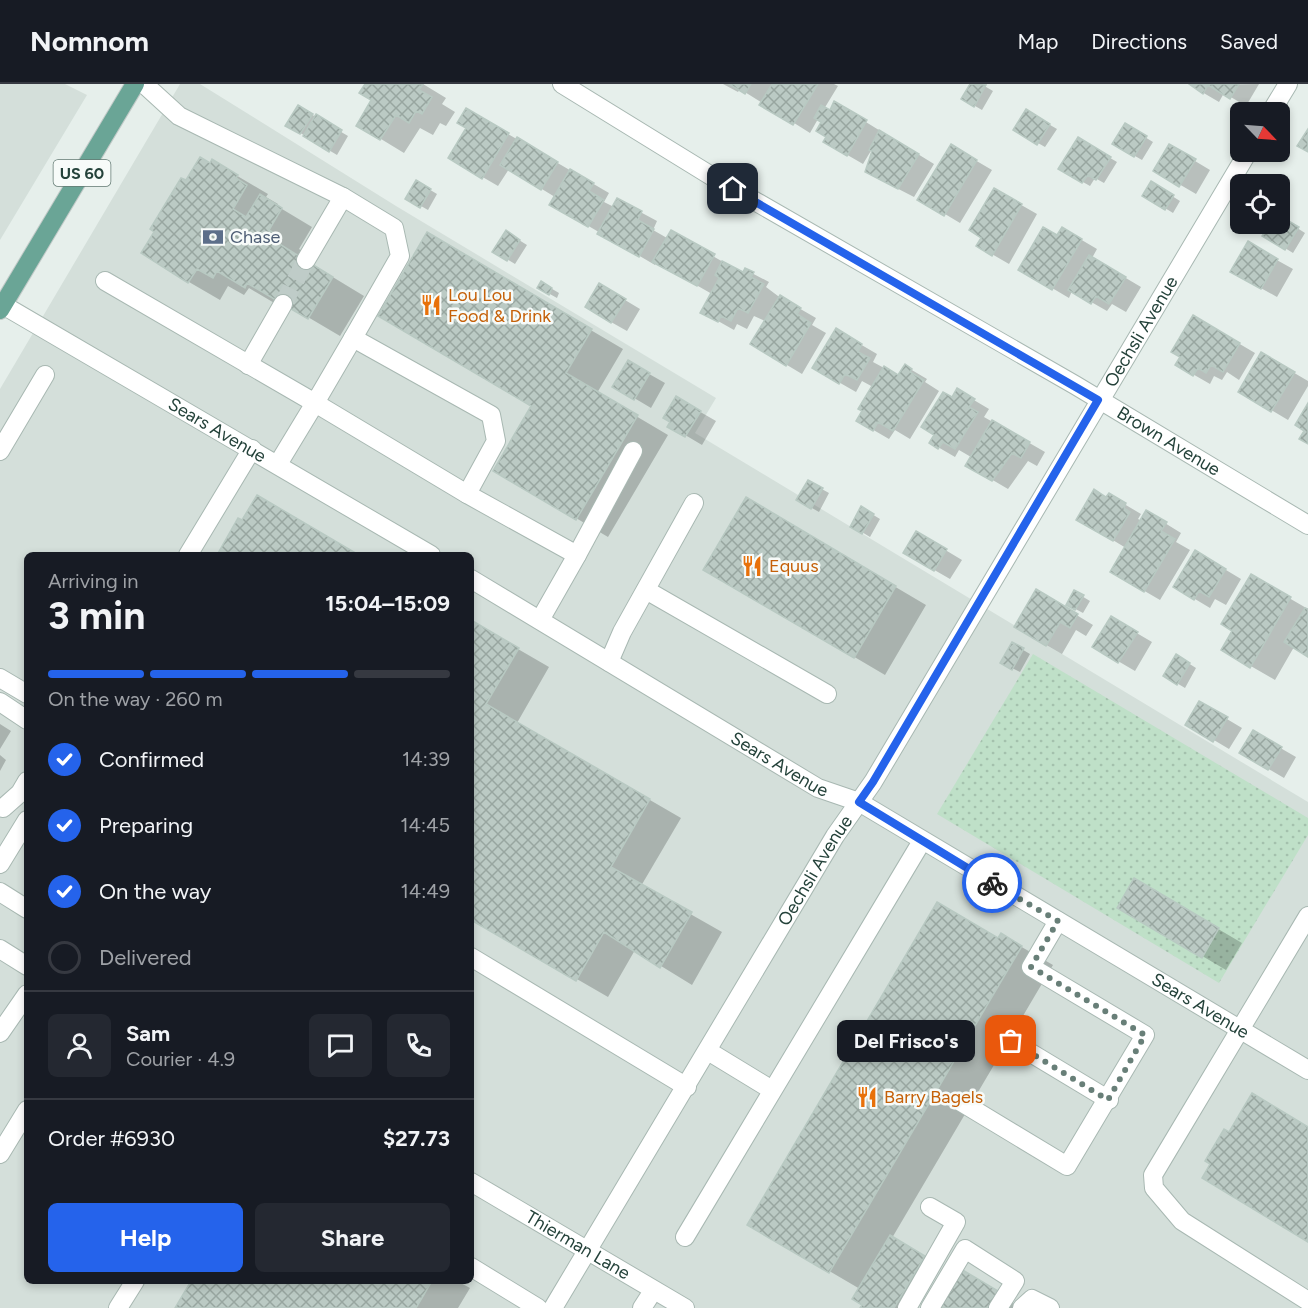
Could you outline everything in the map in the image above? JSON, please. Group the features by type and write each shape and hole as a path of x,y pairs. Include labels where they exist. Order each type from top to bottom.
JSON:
{"main road":[{"name":"US 60","path":"2,307 135,84"}],"street":[{"path":"144,84 179,116 343,197 394,228 400,256 278,464"},
{"name":"Brown Avenue","path":"562,84 713,177 1098,400 1308,525"},
{"path":"1277,102 1288,84"},
{"name":"Oechsli Avenue","path":"553,1308 835,836 885,762 1098,400 1242,162"},
{"path":"306,260 343,197"},
{"path":"105,282 467,494 577,555"},
{"path":"248,365 283,304"},
{"name":"Sears Avenue","path":"2,307 278,464 425,552"},
{"path":"353,338 491,415 496,441 467,494"},
{"path":"0,451 45,375"},
{"path":"190,552 252,449"},
{"path":"540,620 633,451"},
{"path":"609,662 694,503"},
{"name":"Sears Avenue","path":"474,581 818,788 859,802 1308,1070"},
{"path":"646,590 827,694"},
{"path":"0,678 24,692"},
{"path":"0,702 24,718"},
{"path":"24,786 20,793 2,807 24,818"},
{"path":"0,864 24,825"},
{"path":"685,1237 922,841"},
{"path":"0,892 24,907"},
{"path":"1308,916 1162,1157 1154,1175 1154,1188 1182,1221 1308,1301"},
{"path":"961,1102 1067,1166 1145,1035 1031,967 1058,921"},
{"path":"0,950 24,964"},
{"path":"474,959 687,1087"},
{"path":"0,1034 24,998"},
{"path":"1011,1041 1108,1100"},
{"path":"708,1051 772,1090"},
{"path":"0,1155 24,1115"},
{"name":"Thierman Lane","path":"474,1184 685,1308"},
{"path":"907,1308 956,1222 930,1207"},
{"path":"930,1308 965,1249 1016,1281 998,1308"},
{"path":"474,1269 538,1308"},
{"path":"118,1308 133,1284"},
{"path":"642,1308 653,1291"},
{"path":"1022,1308 1032,1299 1050,1308"}],"shaded area":[{"path":"0,84 65,84 87,95 0,240"},
{"path":"180,84 200,84 396,206 716,398 695,433 1308,802 1308,1308 0,1308 0,389"}],"green space":[{"path":"1033,654 1308,818 1308,835 1219,983 937,814"}],"building":[{"path":"365,84 423,84 419,90 432,97 422,114 416,111 409,123 396,115 380,140 356,126 371,100 359,93"},
{"path":"729,84 751,84 745,94"},
{"path":"772,84 818,84 793,125 759,105"},
{"path":"970,84 986,85 974,107 961,99"},
{"path":"1189,84 1239,84 1230,99 1208,85 1203,94"},
{"path":"834,101 867,120 847,156 823,142 826,137 816,131 821,122 814,118 821,105 830,110"},
{"path":"298,105 313,114 300,134 285,126"},
{"path":"466,108 509,133 482,179 448,158 466,128 457,123"},
{"path":"1026,109 1050,124 1037,145 1013,130"},
{"path":"316,114 342,130 329,152 303,136"},
{"path":"1125,123 1147,136 1134,157 1112,144"},
{"path":"1308,129 1308,152 1297,146"},
{"path":"879,130 919,154 898,189 865,172 872,151 869,150"},
{"path":"517,137 558,162 541,190 500,165"},
{"path":"1078,137 1111,157 1096,180 1088,175 1082,183 1058,169"},
{"path":"951,144 977,160 944,216 917,200"},
{"path":"1169,144 1196,159 1179,187 1153,171"},
{"name":"Chase","path":"200,157 210,163 212,159 238,175 236,178 247,185 233,209 246,217 260,194 282,208 269,230 277,235 273,240 333,277 308,319 247,283 245,288 217,271 213,278 197,269 188,283 141,253 154,232 150,229 181,178 186,180"},
{"path":"570,169 594,183 589,191 604,200 588,227 549,205"},
{"path":"416,180 431,189 420,208 405,199"},
{"path":"1151,181 1174,195 1165,210 1142,196"},
{"path":"994,188 1022,204 992,256 976,246 981,238 969,230"},
{"path":"617,198 642,211 638,220 654,229 639,257 597,234"},
{"path":"1290,222 1299,227 1285,250 1262,236 1263,234 1290,234"},
{"path":"1043,227 1057,235 1062,227 1082,239 1052,290 1018,270"},
{"path":"506,230 520,240 507,261 492,252"},
{"path":"671,230 715,254 697,286 652,262"},
{"path":"427,232 592,329 566,373 638,415 576,520 493,471 531,406 378,316"},
{"path":"1248,241 1278,259 1261,289 1230,272"},
{"path":"1089,255 1126,277 1109,304 1096,296 1091,304 1068,290"},
{"path":"722,261 743,272 745,268 754,272 751,277 764,284 748,313 738,308 731,321 721,316 718,322 700,313 719,278 715,275"},
{"path":"541,281 552,288 549,295 537,288"},
{"path":"599,283 626,299 611,323 585,307"},
{"path":"780,295 801,308 797,314 811,323 786,366 750,344"},
{"path":"1193,315 1240,343 1223,372 1211,365 1206,373 1198,368 1193,376 1175,365 1180,357 1171,352"},
{"path":"836,328 862,344 858,352 870,358 857,380 845,374 839,384 812,368"},
{"path":"1261,352 1295,372 1271,412 1238,392"},
{"path":"628,360 650,373 634,400 612,387"},
{"path":"905,364 912,369 910,372 924,380 893,431 878,422 873,431 856,421 862,411 858,409 884,366 898,375"},
{"path":"957,388 975,399 969,407 978,412 955,449 943,442 938,449 929,443 934,435 921,427 943,392 952,397"},
{"path":"676,396 701,411 685,437 667,427 670,422 663,418"},
{"path":"1308,403 1308,444 1299,439 1304,431 1295,425"},
{"path":"992,420 1030,442 1021,458 1012,453 992,481 965,466"},
{"path":"808,480 823,488 811,509 796,500"},
{"path":"1094,489 1106,497 1109,493 1126,503 1124,508 1130,512 1113,541 1076,520"},
{"path":"257,495 354,552 219,552 238,518 242,520"},
{"path":"746,497 896,586 854,658 703,570"},
{"path":"861,506 874,514 862,534 850,527"},
{"path":"1146,510 1167,522 1161,531 1175,539 1144,592 1110,572"},
{"path":"916,531 947,549 934,571 903,553"},
{"path":"1195,550 1226,569 1209,597 1199,591 1194,600 1173,587"},
{"path":"1251,574 1291,597 1250,668 1221,650 1232,631 1221,624"},
{"path":"1036,589 1078,614 1070,628 1060,622 1046,646 1014,627"},
{"path":"1074,590 1084,595 1075,610 1066,605"},
{"path":"1305,608 1308,609 1308,657 1284,642"},
{"path":"1111,616 1138,632 1118,663 1092,647"},
{"path":"474,622 519,648 486,704 650,799 611,867 692,912 660,968 604,932 576,981 474,922"},
{"path":"1012,642 1024,648 1012,670 1000,663"},
{"path":"1176,654 1190,663 1177,685 1163,676"},
{"path":"1199,701 1228,717 1213,742 1185,725"},
{"path":"1253,730 1282,747 1268,770 1239,753"},
{"path":"1134,878 1219,928 1202,958 1117,908"},
{"path":"937,902 998,938 1001,933 1022,946 829,1273 747,1225"},
{"path":"1252,1093 1308,1127 1308,1242 1202,1178 1210,1164 1205,1161 1224,1129 1229,1132"},
{"path":"890,1235 925,1256 894,1308 860,1308 862,1305 852,1299"},
{"path":"961,1269 998,1291 988,1308 938,1308"},
{"path":"189,1284 430,1284 416,1308 175,1308"}],"tunnel":[{"path":"283,304 306,260"}],"way so far":[{"path":"992,883 1058,921 1031,967 1145,1035 1108,1100 1011,1041"}],"place":[{"name":"Chase","path":"213,237"},
{"name":"Lou Lou Food & Drink","path":"431,305"},
{"name":"Equus","path":"752,566"},
{"name":"Del Frisco's","path":"1011,1041"},
{"name":"Barry Bagels","path":"867,1097"}],"route":[{"path":"733,189 1098,400 873,782 859,802 992,883"}]}
